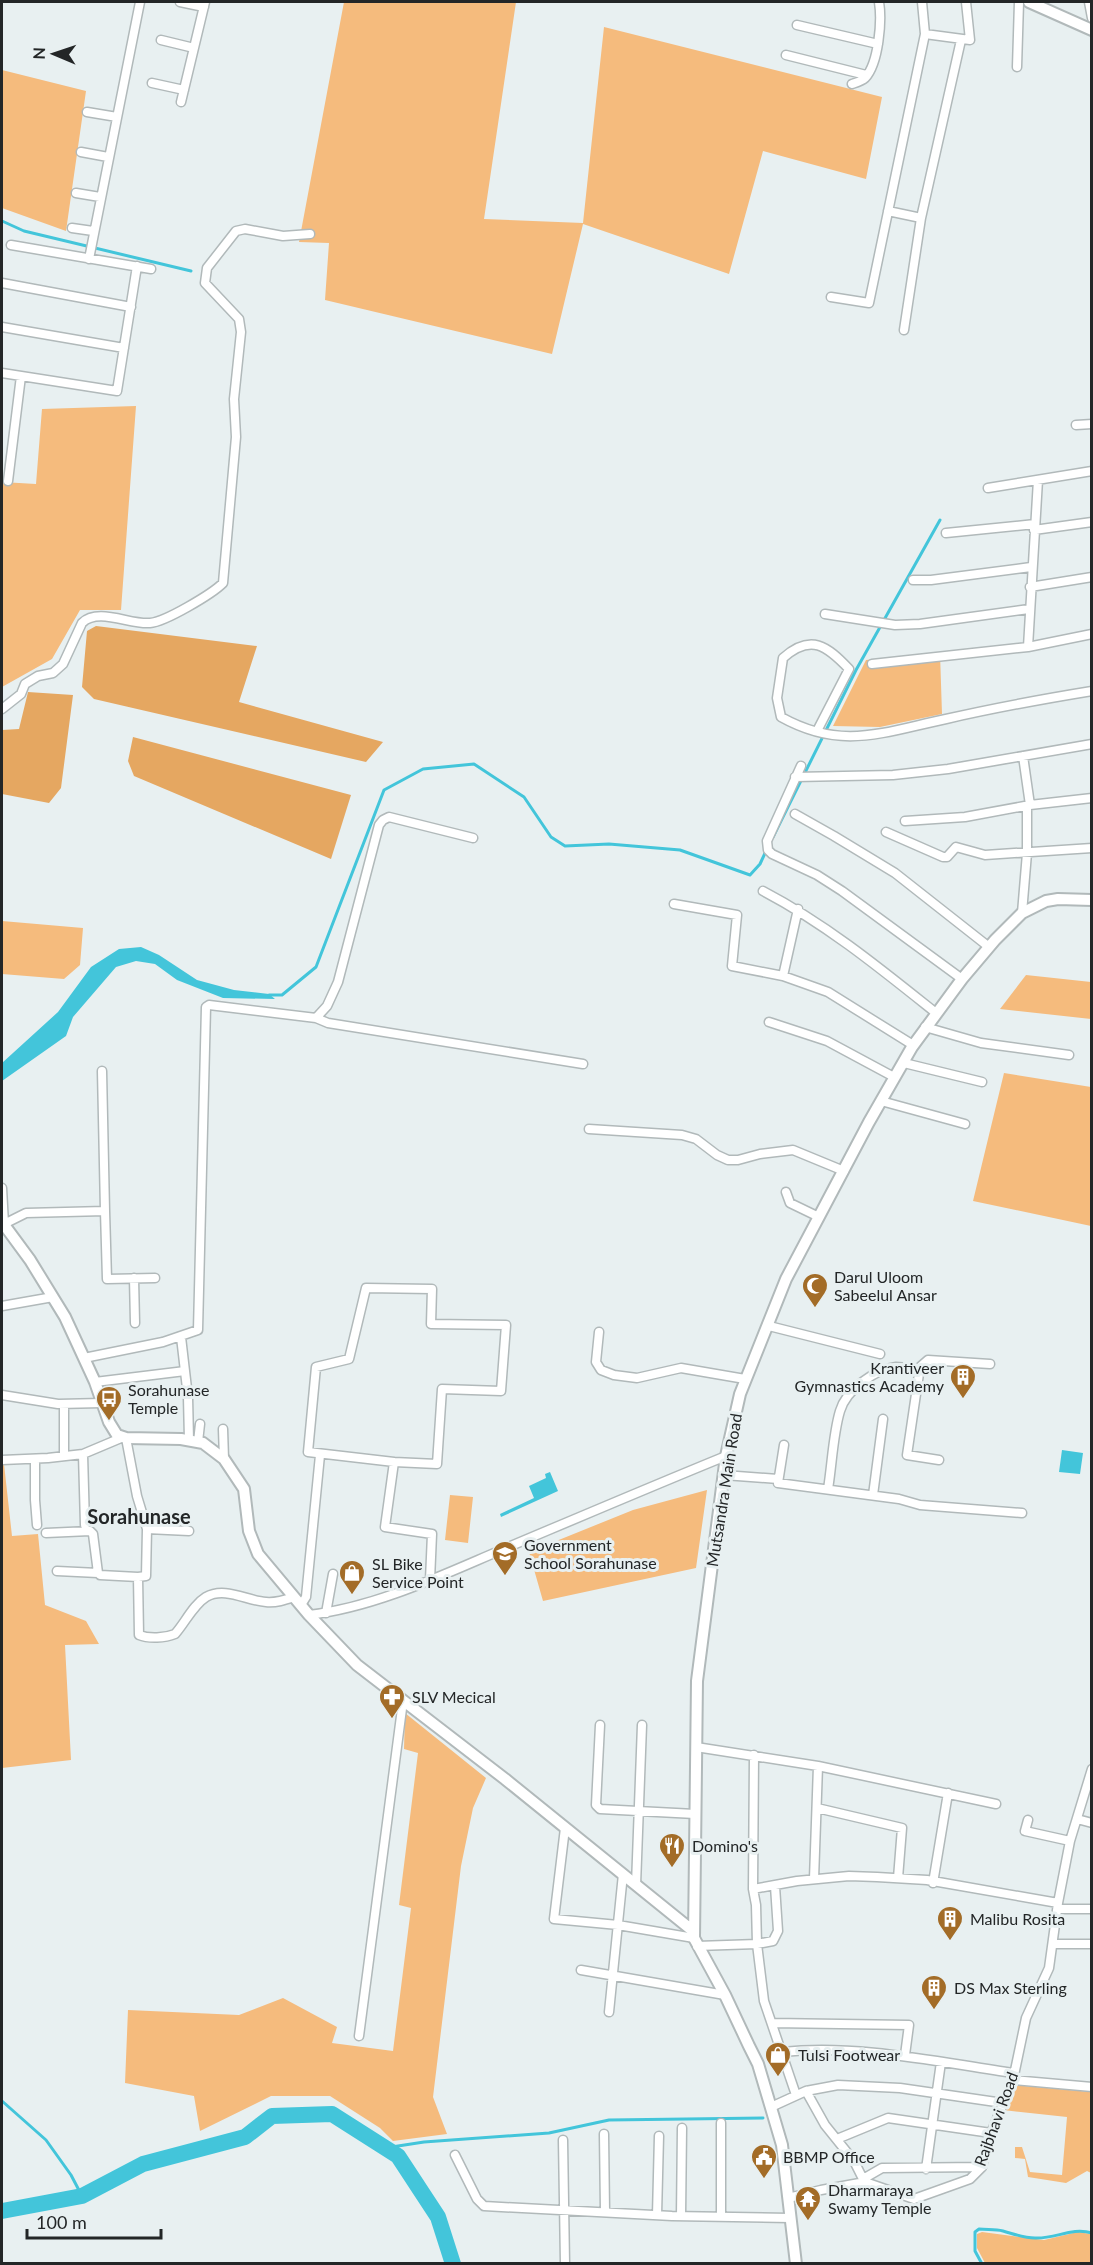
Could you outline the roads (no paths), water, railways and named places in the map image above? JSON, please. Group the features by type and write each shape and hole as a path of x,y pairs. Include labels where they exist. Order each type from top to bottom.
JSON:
{"street":[{"path":"89,259 140,2"},
{"path":"180,2 204,4 181,102"},
{"path":"852,84 865,78 876,54 882,19 879,2"},
{"path":"831,297 869,303 925,34 922,2"},
{"path":"925,34 970,40 966,2"},
{"path":"1017,67 1018,2"},
{"path":"1029,2 1052,7 1092,30"},
{"path":"1089,2 1092,18"},
{"path":"797,25 878,44"},
{"path":"161,40 194,48"},
{"path":"904,330 921,218 961,40"},
{"path":"786,55 866,75"},
{"path":"152,83 184,90"},
{"path":"87,112 117,117"},
{"path":"81,153 108,157"},
{"path":"76,194 100,197"},
{"path":"888,211 921,218"},
{"path":"72,228 93,231"},
{"path":"2,709 21,694 25,684 38,676 53,673 63,664 82,623 87,618 99,617 148,623 162,621 215,591 223,583 236,437 234,399 241,332 239,319 205,283 207,268 236,231 245,228 283,236 310,234"},
{"path":"11,245 151,269"},
{"path":"2,373 117,391 137,266"},
{"path":"2,284 131,307"},
{"path":"2,327 124,348"},
{"path":"8,481 21,376"},
{"path":"1076,425 1092,424"},
{"path":"988,488 1092,471"},
{"path":"1028,646 1038,480"},
{"path":"946,533 1092,522"},
{"path":"913,580 931,580 1031,567"},
{"path":"1030,587 1092,577"},
{"path":"825,614 895,625 920,624 1029,609"},
{"path":"872,664 1028,646 1092,634"},
{"path":"818,731 849,669 831,650 811,644 793,649 783,658 777,698 781,717 803,729 841,736 872,736 944,719 1092,691"},
{"path":"795,777 892,775 948,769 1092,744"},
{"path":"1022,913 1028,853 1028,805 1023,756"},
{"path":"801,766 767,841 768,850 817,875 842,891 962,979"},
{"path":"905,820 965,817 1028,805 1092,798"},
{"path":"795,814 895,873 989,947"},
{"path":"316,1018 327,1005 338,982 379,825 383,820 388,818 473,838"},
{"path":"886,832 947,858 956,847 985,855 1092,848"},
{"path":"763,891 798,909 869,960 936,1013"},
{"name":"Mutsandra Main Road","path":"695,1938 697,1681 726,1456 746,1379 786,1279 894,1077 925,1027 989,947 1022,913 1046,901 1092,900"},
{"path":"674,904 736,915 732,966 783,976 828,992 913,1045"},
{"path":"783,976 798,909"},
{"path":"84,1358 181,1337 198,1330 206,1006 316,1018 328,1023 583,1064"},
{"path":"769,1022 827,1041 894,1077"},
{"path":"925,1027 981,1043 1069,1055"},
{"path":"904,1063 982,1082"},
{"path":"102,1071 107,1279 155,1278"},
{"path":"881,1101 965,1124"},
{"path":"590,1129 696,1139 717,1155 728,1160 793,1150 844,1171"},
{"path":"2,1188 3,1223 65,1317 95,1382 109,1422 117,1435 124,1438 203,1443 224,1459 244,1489 249,1531 253,1544 270,1569 309,1615 357,1665 623,1874 695,1938 758,2064 782,2145 796,2264"},
{"path":"786,1192 790,1203 819,1217"},
{"path":"3,1223 26,1214 105,1211"},
{"path":"134,1278 135,1323"},
{"path":"366,1288 432,1289 431,1324 506,1325 501,1391 442,1389 437,1464 320,1455 308,1452 316,1367 349,1359 366,1288"},
{"path":"2,1306 53,1297"},
{"path":"768,1326 880,1354"},
{"path":"599,1332 596,1362 601,1370 614,1375 638,1378 681,1368 746,1379"},
{"path":"181,1337 193,1441"},
{"path":"939,1460 907,1455 920,1367 928,1360 990,1364"},
{"path":"828,1489 840,1410 847,1398 857,1386 883,1370 898,1367 919,1371"},
{"path":"95,1382 185,1371"},
{"path":"2,1395 64,1404 102,1403"},
{"path":"64,1404 64,1456"},
{"path":"873,1496 883,1419"},
{"path":"193,1441 200,1424"},
{"path":"222,1429 224,1459"},
{"path":"2,1460 83,1454 124,1438"},
{"path":"57,1571 138,1577 144,1577 147,1572 147,1529 124,1438"},
{"path":"784,1445 778,1483 899,1499 920,1505 1022,1513"},
{"path":"83,1454 85,1525"},
{"path":"138,1577 139,1635 146,1637 175,1634 195,1608 205,1598 214,1594 236,1594 265,1602 298,1601 306,1597 320,1455"},
{"path":"309,1615 359,1606 430,1580 726,1456"},
{"path":"35,1459 37,1525"},
{"path":"394,1462 385,1527 432,1534 430,1580"},
{"path":"724,1475 778,1479"},
{"path":"147,1529 189,1531"},
{"path":"46,1533 92,1532 98,1573"},
{"path":"326,1613 333,1574"},
{"path":"359,2036 403,1701"},
{"path":"600,1725 596,1805 605,1810 695,1814"},
{"path":"636,1885 642,1725"},
{"path":"696,1748 818,1766 996,1804"},
{"path":"754,1755 753,1889 764,2001 796,2095"},
{"path":"814,1880 818,1766"},
{"name":"Rajbhavi Road","path":"788,2198 864,2181 914,2199 970,2179 982,2167 991,2133 1013,2076 1026,2018 1049,1968 1070,1840 1088,1790 1092,1769"},
{"path":"933,1883 948,1793"},
{"path":"816,1808 902,1828 898,1878"},
{"path":"1077,1819 1092,1823"},
{"path":"1028,1820 1025,1831 1070,1840"},
{"path":"565,1828 554,1919 618,1924 695,1938 757,1944 773,1941 778,1931 775,1886"},
{"path":"609,2012 623,1874"},
{"path":"753,1889 849,1876 898,1878 1058,1906 1092,1909"},
{"path":"1053,1944 1092,1944"},
{"path":"581,1970 725,1995"},
{"path":"772,2023 909,2025 905,2055"},
{"path":"782,2052 810,2050 905,2055 1013,2076 1092,2087"},
{"path":"926,2169 941,2062"},
{"path":"771,2107 806,2091 838,2085 900,2088 1003,2103"},
{"path":"806,2091 825,2125 855,2161 864,2181 882,2168 982,2167"},
{"path":"837,2139 885,2118 991,2133"},
{"path":"721,2123 721,2217"},
{"path":"681,2216 682,2128"},
{"path":"604,2134 605,2212"},
{"path":"657,2215 659,2136"},
{"path":"563,2140 565,2264"},
{"path":"455,2155 477,2199 484,2206 681,2216 790,2218"}],"water":[{"path":"141,947 159,955 197,980 234,990 269,994 275,999 223,998 177,980 155,964 136,961 116,967 73,1017 66,1036 2,1081 2,1063 58,1012 91,967 119,949"},
{"path":"1062,1450 1083,1453 1080,1474 1059,1472"},
{"path":"550,1472 558,1491 501,1517 500,1514 534,1498 529,1486 546,1478 545,1474"}],"waterway":[{"path":"2,221 24,231 191,271"},
{"path":"773,837 856,670 940,520"},
{"path":"269,995 282,995 316,967 384,790 423,769 474,764 524,797 551,837 565,846 609,844 680,850 750,875 760,864 766,851"},
{"path":"2,2101 46,2140 71,2175 82,2196"},
{"path":"2,2211 82,2196 143,2164 245,2137 272,2116 332,2114 398,2156 438,2217 453,2264"},
{"path":"385,2148 424,2142 549,2133 609,2120 763,2118"},
{"path":"982,2264 975,2251 975,2232 979,2229 1000,2230 1035,2238 1077,2231 1092,2233"}],"place":[{"name":"Darul Uloom Sabeelul Ansar","path":"815,1309"},
{"name":"Krantiveer Gymnastics Academy","path":"963,1400"},
{"name":"Sorahunase Temple","path":"109,1422"},
{"name":"Government School Sorahunase","path":"505,1577"},
{"name":"SL Bike Service Point","path":"352,1596"},
{"name":"SLV Mecical","path":"392,1720"},
{"name":"Domino's","path":"672,1869"},
{"name":"Malibu Rosita","path":"950,1942"},
{"name":"DS Max Sterling","path":"934,2011"},
{"name":"Tulsi Footwear","path":"778,2078"},
{"name":"BBMP Office","path":"764,2180"},
{"name":"Dharmaraya Swamy Temple","path":"808,2222"}],"district":[{"name":"Sorahunase","path":"139,1517"}]}
